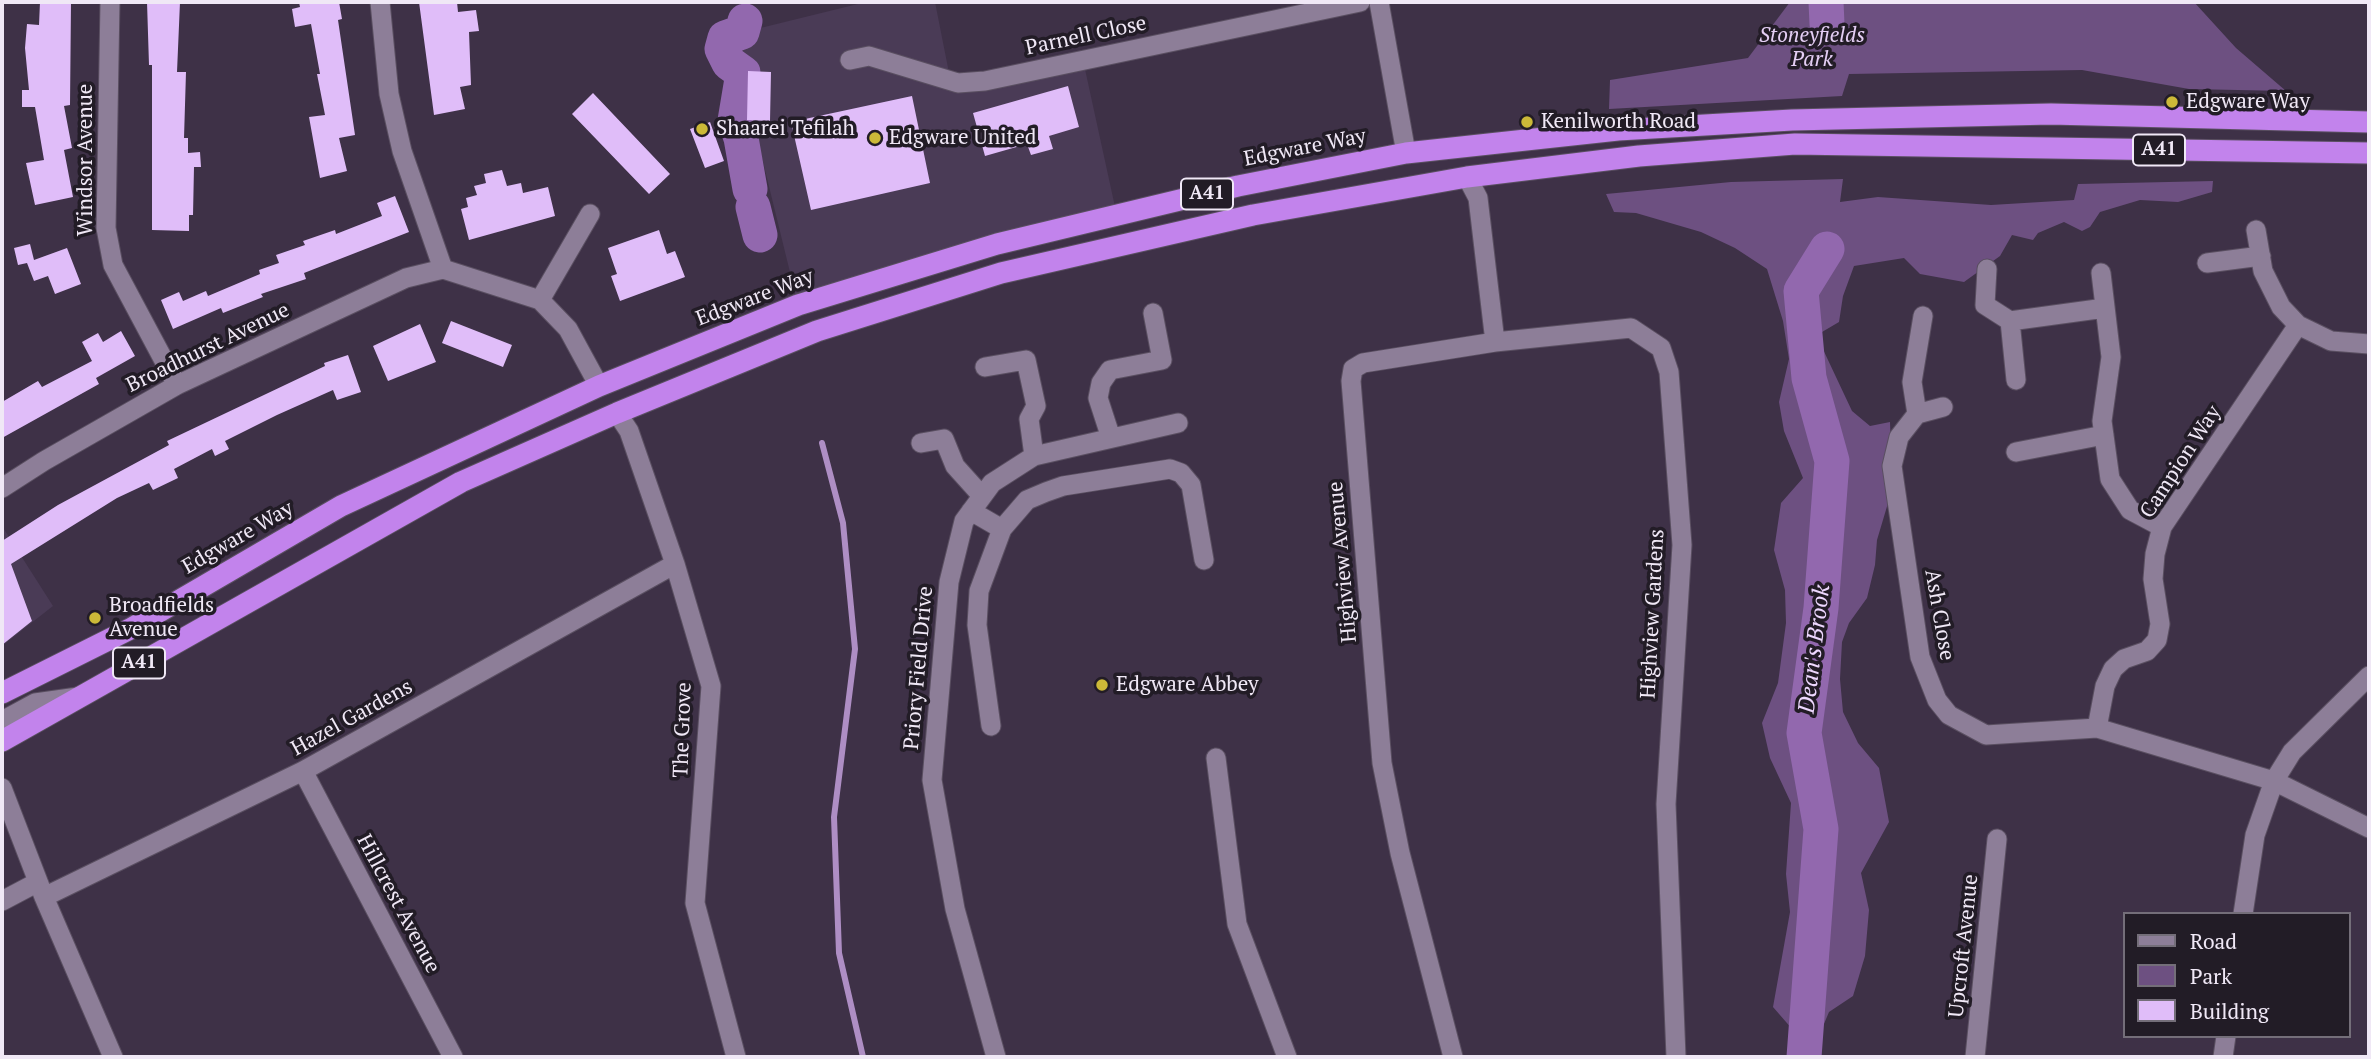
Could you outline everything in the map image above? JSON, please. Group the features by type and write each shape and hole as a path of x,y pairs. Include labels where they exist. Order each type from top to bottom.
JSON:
{"highway":[{"name":"Edgware Way","path":"2,693 130,629 341,506 599,386 798,305 997,244 1238,186 1406,153 1618,130 1792,120 2051,114 2369,122"},
{"name":"A41","path":"2,741 461,482 617,413 817,331 1001,273 1254,215 1467,177 1639,156 1795,144 2369,153"}],"street":[{"name":"Windsor Avenue","path":"110,2 108,240 113,265 177,385"},
{"path":"380,2 389,93 402,151 443,269 540,300 568,329 599,386"},
{"name":"Parnell Close","path":"850,60 869,56 958,83 985,81 1360,2"},
{"path":"1379,2 1406,153"},
{"path":"1467,177 1478,198 1495,342"},
{"path":"540,300 590,214"},
{"path":"2256,230 2260,256 2271,290 2298,326 2331,341 2369,344"},
{"path":"2207,263 2260,256"},
{"name":"Broadhurst Avenue","path":"2,488 177,385 407,278 443,269"},
{"path":"1987,269 1985,305 2010,321 2105,308"},
{"path":"2101,274 2110,356 2102,421 2110,480 2130,510 2162,527"},
{"path":"1111,438 1098,398 1101,383 1110,370 1162,360 1153,313"},
{"path":"1923,316 1912,382 1917,414 1944,407"},
{"path":"2010,321 2016,380"},
{"name":"Campion Way","path":"2097,728 2105,686 2113,669 2124,659 2147,651 2157,640 2160,624 2153,579 2155,554 2162,527 2298,326"},
{"name":"Highview Gardens","path":"1495,342 1631,328 1661,348 1669,372 1682,545 1666,815 1676,1057"},
{"name":"Highview Avenue","path":"1452,1057 1399,853 1382,763 1350,381 1353,369 1363,363 1495,342"},
{"path":"985,366 1026,360 1037,406 1029,419 1034,456"},
{"name":"The Grove","path":"617,413 629,431 675,564 711,686 695,903 736,1057"},
{"name":"Ash Close","path":"1917,414 1899,436 1892,466 1920,657 1937,700 1949,715 1986,735 2097,728 2274,781 2369,828"},
{"name":"Priory Field Drive","path":"996,1057 955,909 932,780 949,582 964,521 992,483 1034,456 1178,423"},
{"path":"2016,452 2104,435"},
{"path":"921,443 943,439 976,504 1002,529"},
{"path":"991,726 978,614 979,591 1002,529 1027,500 1046,492 1111,477 1170,468 1181,473 1191,485 1204,560"},
{"name":"Hazel Gardens","path":"2,901 41,890 303,771 675,564"},
{"path":"2244,912 2255,835 2274,781 2292,752 2369,676"},
{"path":"2,721 35,703 79,697"},
{"path":"1216,758 1237,924 1287,1057"},
{"name":"Hillcrest Avenue","path":"303,771 453,1057"},
{"path":"2,788 41,890 113,1057"},
{"name":"Upcroft Avenue","path":"1975,1057 1997,839"},
{"path":"2223,1057 2226,1038"}],"shaded area":[{"path":"866,2 935,2 952,88 1083,60 1117,216 798,305 732,35"},
{"path":"2,526 53,606 2,646"}],"green space":[{"name":"Stoneyfields Park","path":"1790,2 2194,2 2236,48 2286,91 2189,89 2082,70 1849,74 1842,96 1609,109 1610,80 1748,58"},
{"path":"1843,179 1840,202 1878,197 1991,205 2074,200 2078,184 2213,181 2212,192 2178,202 2140,200 2100,212 2090,227 2082,231 2064,222 2038,233 2033,240 2012,235 2000,256 1964,282 1920,274 1904,258 1854,266 1843,296 1839,322 1822,332 1820,343 1852,411 1870,426 1890,422 1891,493 1877,540 1875,565 1867,598 1849,623 1842,642 1840,679 1843,712 1858,743 1879,768 1889,822 1861,873 1869,910 1865,956 1853,996 1829,1012 1821,1031 1793,1030 1773,1007 1790,912 1786,874 1791,803 1770,758 1762,723 1778,683 1786,623 1785,590 1774,550 1781,503 1803,478 1784,431 1779,402 1789,359 1783,321 1767,269 1735,248 1701,232 1636,213 1614,212 1606,194 1731,182"}],"building":[{"path":"40,2 71,2 70,105 64,106 72,148 64,150 73,197 35,205 26,163 44,160 35,107 22,107 22,90 29,90 25,48 27,24 39,25"},
{"path":"147,2 180,2 177,72 186,72 184,138 188,138 188,153 200,152 201,167 194,167 193,215 189,215 189,231 152,230 152,65 149,65"},
{"path":"299,2 339,2 342,19 338,20 355,135 339,138 347,171 320,178 309,117 325,115 311,24 295,27 292,9 300,7"},
{"path":"419,2 457,2 458,12 476,10 479,31 469,32 471,85 460,87 465,109 434,115"},
{"path":"748,71 771,72 770,121 747,120"},
{"path":"1068,86 1079,127 1049,136 1053,149 1031,155 1027,144 985,156 973,113"},
{"path":"593,93 670,174 649,194 572,114"},
{"path":"912,96 930,183 811,210 791,122"},
{"path":"710,122 724,161 705,168 690,129"},
{"path":"502,170 507,186 521,183 523,193 548,187 555,216 469,240 461,209 468,207 466,198 477,195 474,186 486,183 484,174"},
{"path":"395,196 409,232 304,273 306,279 261,294 263,297 223,313 221,308 173,329 161,300 179,292 183,301 206,291 208,296 260,274 259,270 279,263 276,255 305,245 303,241 335,230 336,234 382,216 377,203"},
{"path":"659,230 667,254 675,251 685,277 620,301 611,276 617,274 608,248"},
{"path":"30,244 34,260 67,248 81,284 55,294 48,276 34,281 27,263 18,265 14,248"},
{"path":"451,321 512,345 503,367 442,343"},
{"path":"420,324 436,362 388,381 373,346"},
{"path":"121,331 135,356 96,378 99,384 2,438 2,402 38,381 42,387 92,361 82,342 98,333 103,342"},
{"path":"348,355 361,392 337,400 333,390 277,415 225,441 229,449 215,456 212,449 174,469 178,478 153,490 149,483 117,498 11,564 32,621 2,645 2,541 58,505 169,445 167,441 325,366 324,363"}],"waterway":[{"name":"Dean's Brook","path":"1826,2 1827,24"},
{"path":"745,21 742,32 725,38 722,49 729,63 743,73 735,121 741,138 750,189"},
{"path":"753,207 760,235"},
{"name":"Dean's Brook","path":"1804,1057 1821,829 1804,733 1821,608 1832,461 1809,378 1801,291 1827,249"},
{"path":"822,443 843,523 855,649 834,817 839,953 863,1057"}],"place":[{"name":"Edgware Way","path":"2172,102"},
{"name":"Kenilworth Road","path":"1527,122"},
{"name":"Shaarei Tefilah","path":"702,129"},
{"name":"Edgware United","path":"875,138"},
{"name":"Broadfields Avenue","path":"95,618"},
{"name":"Edgware Abbey","path":"1102,685"}]}
